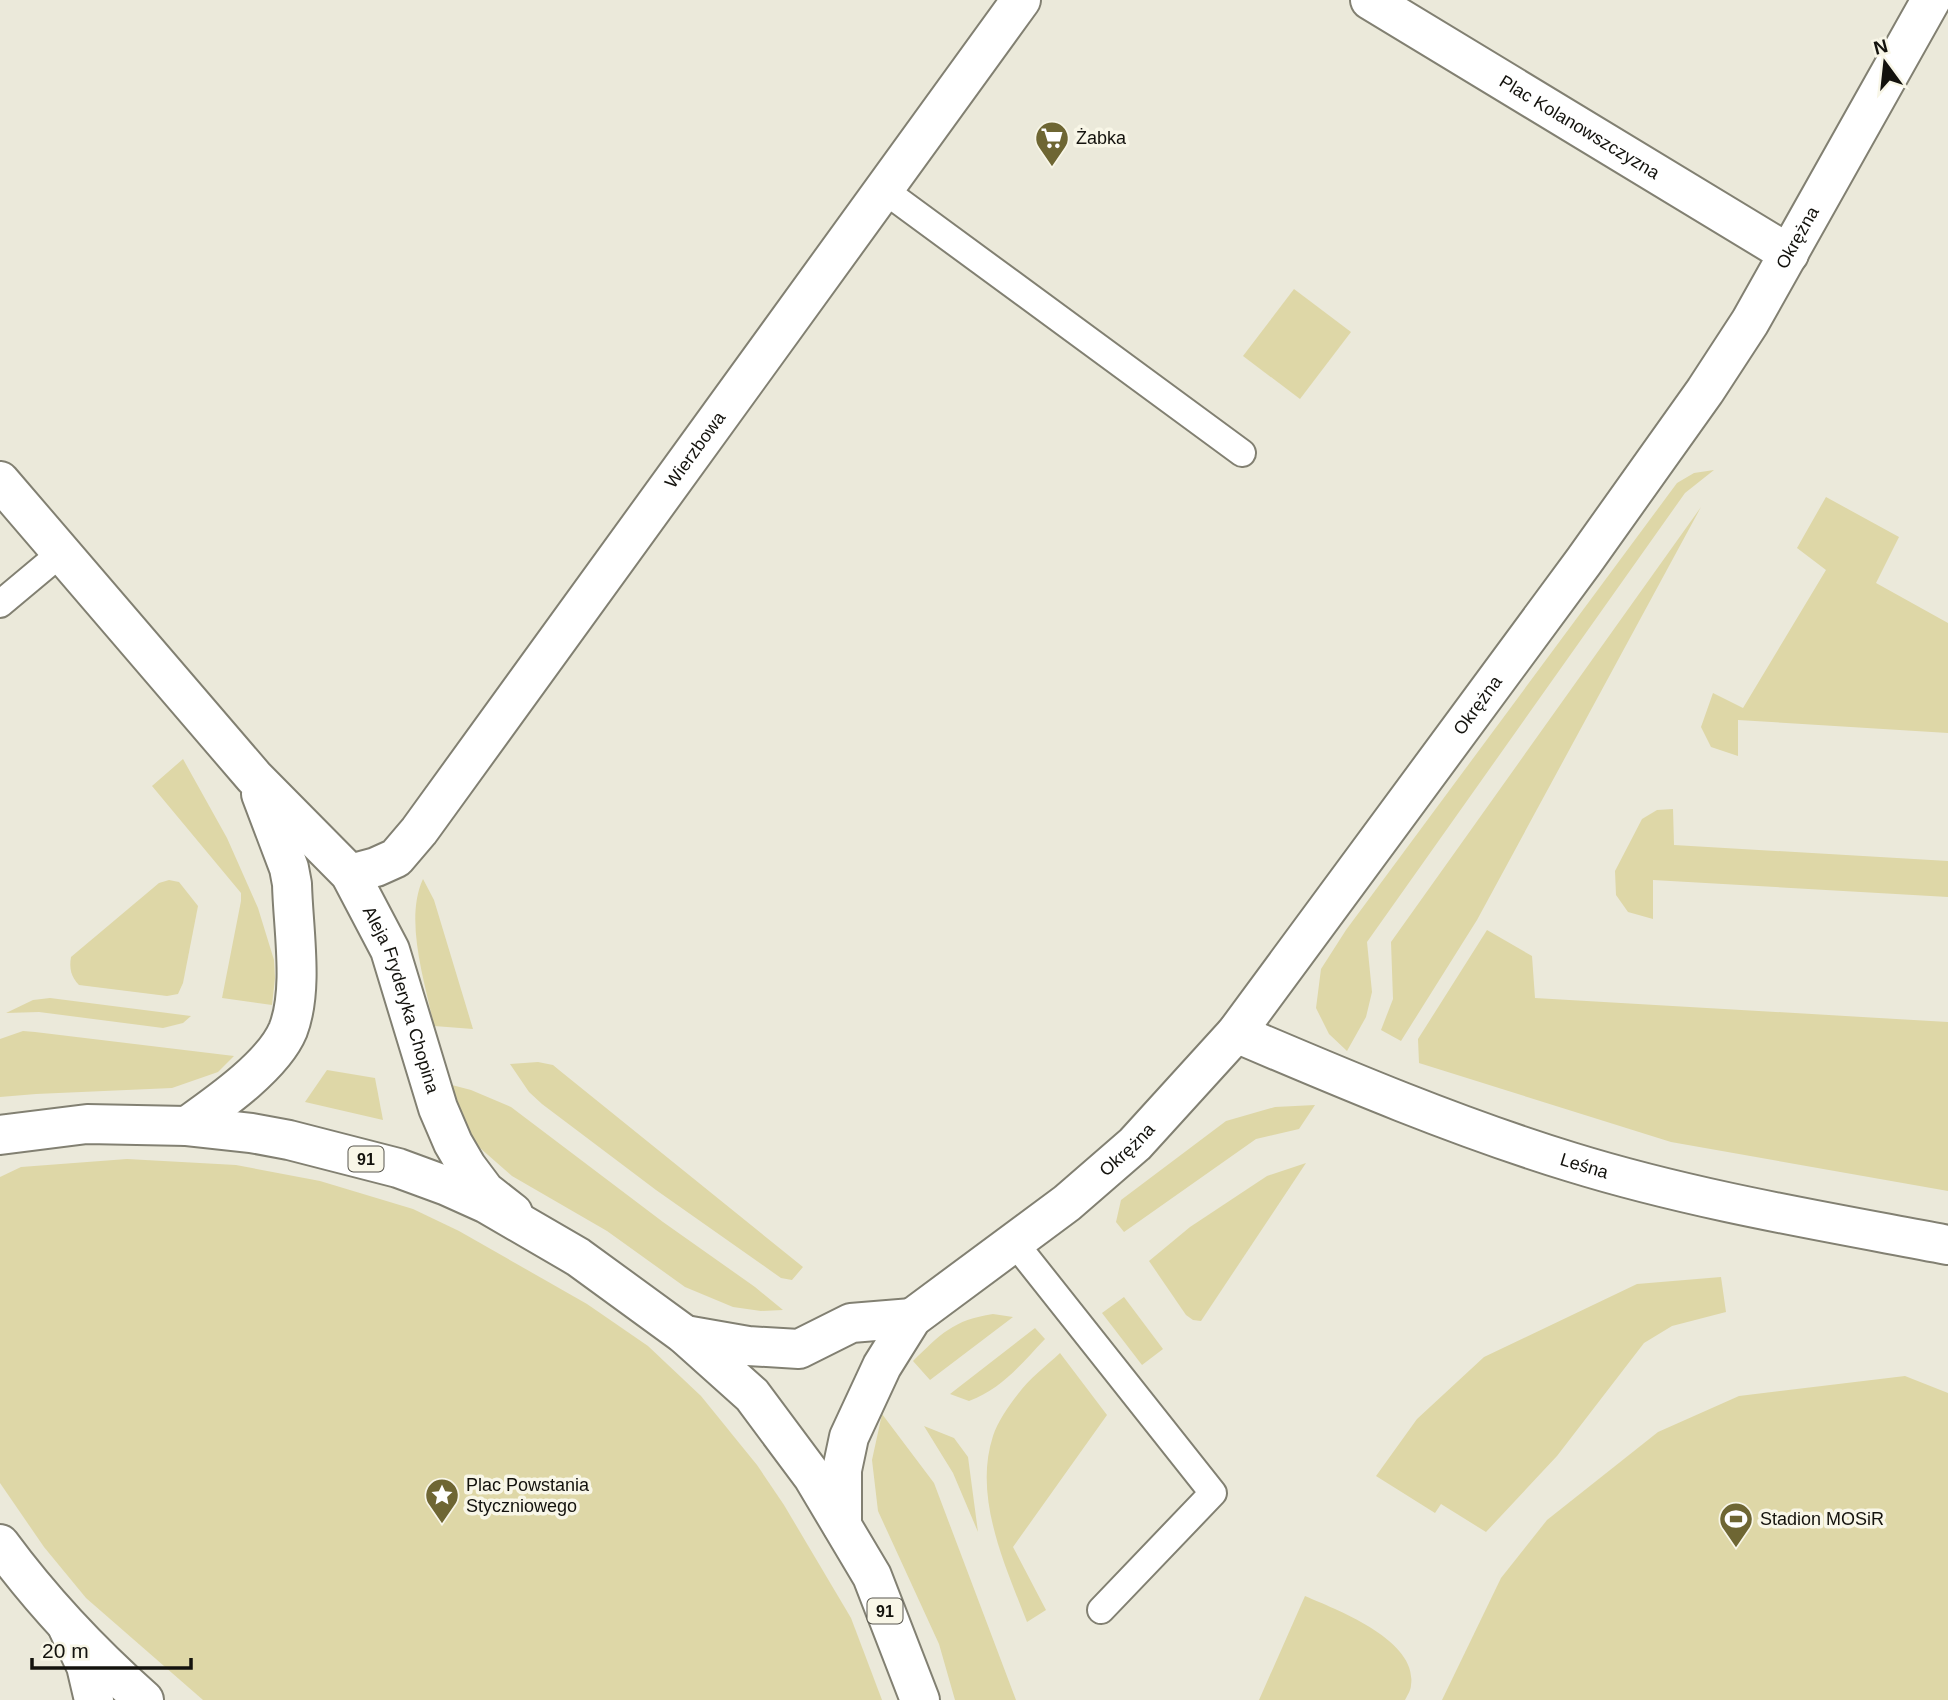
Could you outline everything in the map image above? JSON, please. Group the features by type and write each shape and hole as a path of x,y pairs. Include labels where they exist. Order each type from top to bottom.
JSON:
{"street":[{"name":"Wierzbowa","path":"350,874 396,858 418,831 1021,0"},
{"name":"Plac Kolanowszczyzna","path":"1370,0 1788,254"},
{"name":"Okrężna","path":"842,1525 842,1470 849,1437 882,1366 912,1318 1067,1203 1135,1144 1236,1033 1584,561 1697,403 1749,322 1931,0"},
{"name":"Aleja Fryderyka Chopina","path":"0,481 254,778 350,874 390,950 438,1108 453,1143 485,1191 534,1229"},
{"name":"Aleja Fryderyka Chopina","path":"187,1126 228,1096 263,1065 287,1031 296,989 289,868 254,778"},
{"name":"Leśna","path":"1236,1033 1370,1090 1572,1162 1681,1192 1948,1245"},
{"name":"91","path":"3,1133 87,1124 187,1126 289,1140 398,1168 447,1186 534,1229 578,1256 685,1335 752,1395 813,1477 872,1576 920,1700"},
{"path":"685,1335 748,1346 799,1349 851,1323 912,1318"},
{"path":"0,1544 65,1623 105,1665 144,1700"},
{"path":"65,1623 86,1666 94,1700"}],"lane":[{"path":"884,190 1242,453"},
{"path":"0,604 61,553"},
{"path":"1014,1242 1213,1493 1101,1610"}],"shaded area":[{"path":"1294,289 1351,332 1300,399 1243,356"},
{"path":"1714,470 1685,493 1367,942 1372,992 1366,1017 1347,1051 1329,1034 1316,1008 1321,969 1346,930 1677,483 1694,473"},
{"path":"1826,497 1899,537 1876,583 1948,623 1948,733 1738,720 1738,756 1711,747 1701,727 1713,693 1743,708 1826,570 1797,548"},
{"path":"1701,507 1477,920 1401,1041 1381,1030 1393,999 1391,942"},
{"path":"183,759 227,838 258,908 274,960 272,1005 222,998 241,893 152,786"},
{"path":"1673,809 1674,845 1948,861 1948,897 1653,880 1653,919 1628,912 1616,895 1615,871 1642,819 1657,810"},
{"path":"423,879 434,900 473,1029 434,1026 416,932 415,913"},
{"path":"169,880 179,882 198,906 183,983 178,994 167,996 79,985 71,972 71,957 159,883"},
{"path":"1487,930 1532,956 1535,998 1948,1022 1948,1191 1671,1142 1419,1063 1418,1039"},
{"path":"50,998 191,1016 183,1023 163,1028 39,1012 6,1013 33,1000"},
{"path":"23,1031 234,1056 218,1072 172,1088 0,1097 0,1039"},
{"path":"538,1062 553,1065 803,1267 792,1280 781,1278 656,1190 542,1104 529,1092 510,1064"},
{"path":"327,1070 375,1078 383,1120 305,1102"},
{"path":"448,1084 471,1090 511,1107 783,1310 761,1311 733,1307 685,1287 607,1231 512,1176 480,1148 464,1125"},
{"path":"1315,1105 1299,1129 1256,1139 1124,1232 1116,1222 1121,1200 1226,1121 1275,1107"},
{"path":"127,1159 236,1165 320,1181 413,1209 459,1231 587,1304 648,1346 701,1396 757,1465 784,1505 851,1618 882,1700 203,1700 86,1598 44,1547 0,1483 0,1177 21,1167"},
{"path":"1306,1163 1201,1321 1186,1315 1149,1261 1190,1227 1267,1176"},
{"path":"1721,1277 1726,1312 1672,1326 1644,1343 1557,1456 1486,1532 1441,1504 1435,1513 1376,1476 1417,1419 1484,1357 1637,1284"},
{"path":"1124,1297 1163,1349 1142,1365 1102,1313"},
{"path":"993,1314 1013,1317 930,1380 913,1361 957,1324"},
{"path":"1035,1328 1045,1339 1001,1383 969,1401 950,1394"},
{"path":"1060,1353 1107,1415 1013,1547 1046,1610 1027,1622 994,1530 989,1507 988,1459 993,1436 1007,1409 1027,1383"},
{"name":"Stadion MOSiR","path":"1905,1376 1948,1393 1948,1700 1442,1700 1501,1578 1547,1520 1658,1432 1739,1396"},
{"path":"882,1414 934,1483 1016,1700 955,1700 939,1644 878,1511 872,1460"},
{"path":"924,1426 954,1438 968,1457 978,1532 953,1473"},
{"path":"1305,1596 1373,1629 1402,1654 1410,1669 1411,1685 1405,1700 1259,1700"}],"place":[{"name":"Żabka","path":"1052,168"},
{"name":"Plac Powstania Styczniowego","path":"442,1525"},
{"name":"Stadion MOSiR","path":"1736,1549"}]}
